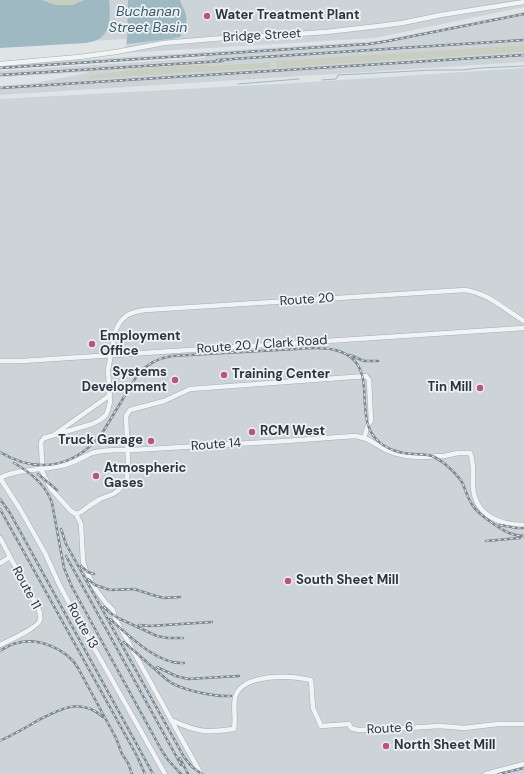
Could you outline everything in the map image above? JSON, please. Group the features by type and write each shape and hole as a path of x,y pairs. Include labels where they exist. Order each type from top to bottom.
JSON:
{"street":[{"name":"Bridge Street","path":"0,64 79,57 164,43 326,32 387,25 524,2"},
{"name":"Route 20","path":"111,355 115,333 120,322 130,313 145,310 465,290 476,292 484,296 524,321"},
{"name":"Route 20 / Clark Road","path":"0,361 15,362 524,328"},
{"path":"111,355 107,375 111,390 106,416 100,420 44,438 41,442 41,469 51,489 71,511 76,514 81,524 83,561 89,576 97,591 113,610 115,618 201,774"},
{"path":"76,514 100,499 119,490 127,479 128,460 126,416 128,412 130,410 164,401 190,389 366,376 368,380 371,421 368,425 364,438"},
{"path":"52,436 110,396"},
{"name":"Route 14","path":"0,478 14,473 69,464 99,452 356,436 364,438 394,453 406,456 421,458 458,453 470,453 473,459 473,486 475,497 480,507 490,517 501,522 524,525"},
{"name":"Route 13","path":"0,478 20,509 45,553 75,614 165,774"},
{"path":"0,538 10,557 0,563"},
{"name":"Route 11","path":"0,645 35,627 41,617 39,610 10,557"},
{"name":"Route 6","path":"171,720 200,731 234,729 234,698 241,686 254,680 295,677 311,680 313,708 321,726 349,724 353,728 362,730 440,726 464,728 498,724 524,724"},
{"path":"486,774 524,764"}],"shaded area":[{"path":"0,0 47,6 74,7 89,0 524,0 524,7 375,38 126,53 126,39 0,46"},
{"path":"42,0 84,0 72,5 56,5"},
{"path":"524,12 524,45 275,62 276,68 524,52 524,62 0,95 0,86 35,83 87,72 0,77 0,71 206,58 205,56 0,69 0,65 379,41","holes":["269,62 269,68 89,79 89,76 140,68 209,64 209,66"]},
{"path":"524,45 524,52 276,68 275,61"},
{"path":"269,62 270,68 89,79 89,76 93,75 140,68 209,64 209,66"},
{"path":"524,68 524,774 0,774 0,99 295,83"}],"water":[{"name":"Buchanan Street Basin","path":"0,0 42,0 56,5 72,5 84,0 109,0 110,16 108,27 103,36 99,39 86,43 0,48"},
{"name":"Buchanan Street Basin","path":"128,0 180,0 185,13 186,21 180,37 127,44"}],"waterway":[{"path":"322,80 336,79 338,75 524,66"},
{"path":"238,84 299,79"}],"railway":[{"path":"0,68 369,44 524,14"},
{"path":"217,60 524,40"},
{"path":"0,88 524,55"},
{"path":"0,75 223,61"},
{"path":"0,452 14,459 41,465 66,461 79,455 101,435 138,374 149,364 162,358 172,356 325,348 344,353 352,358 358,365 364,382 365,410 368,423 373,435 380,443 399,452 430,455 439,460 459,478 471,503 479,513 505,531 515,535 524,536"},
{"path":"350,355 364,361 378,361"},
{"path":"14,463 37,480 46,490 52,503 64,568 72,587 162,751 181,774"},
{"path":"38,474 57,490"},
{"path":"0,499 10,513 153,774"},
{"path":"0,509 137,756 145,774"},
{"path":"500,525 524,528"},
{"path":"61,529 66,544 184,757 192,767 202,774"},
{"path":"486,541 520,538"},
{"path":"66,556 181,765"},
{"path":"81,566 88,572 94,574"},
{"path":"88,579 95,585 111,590 134,589 164,598 180,597"},
{"path":"104,607 118,618 157,636 183,638"},
{"path":"110,619 144,648 154,654 164,659 184,663"},
{"path":"139,625 150,626 212,622"},
{"path":"0,651 15,644 34,642 51,646 67,655 78,668 116,738 132,774"},
{"path":"124,642 172,683 197,692 231,696"},
{"path":"157,667 176,676 188,679 239,676"},
{"path":"0,741 52,713 69,707 85,707 103,717"},
{"path":"180,758 188,774"},
{"path":"499,774 524,768"}],"place":[{"name":"Water Treatment Plant","path":"207,16"},
{"name":"Employment Office","path":"92,344"},
{"name":"Training Center","path":"224,375"},
{"name":"Systems Development","path":"175,380"},
{"name":"Tin Mill","path":"480,388"},
{"name":"RCM West","path":"252,432"},
{"name":"Truck Garage","path":"151,441"},
{"name":"Atmospheric Gases","path":"96,476"},
{"name":"South Sheet Mill","path":"288,581"},
{"name":"North Sheet Mill","path":"386,746"}]}
